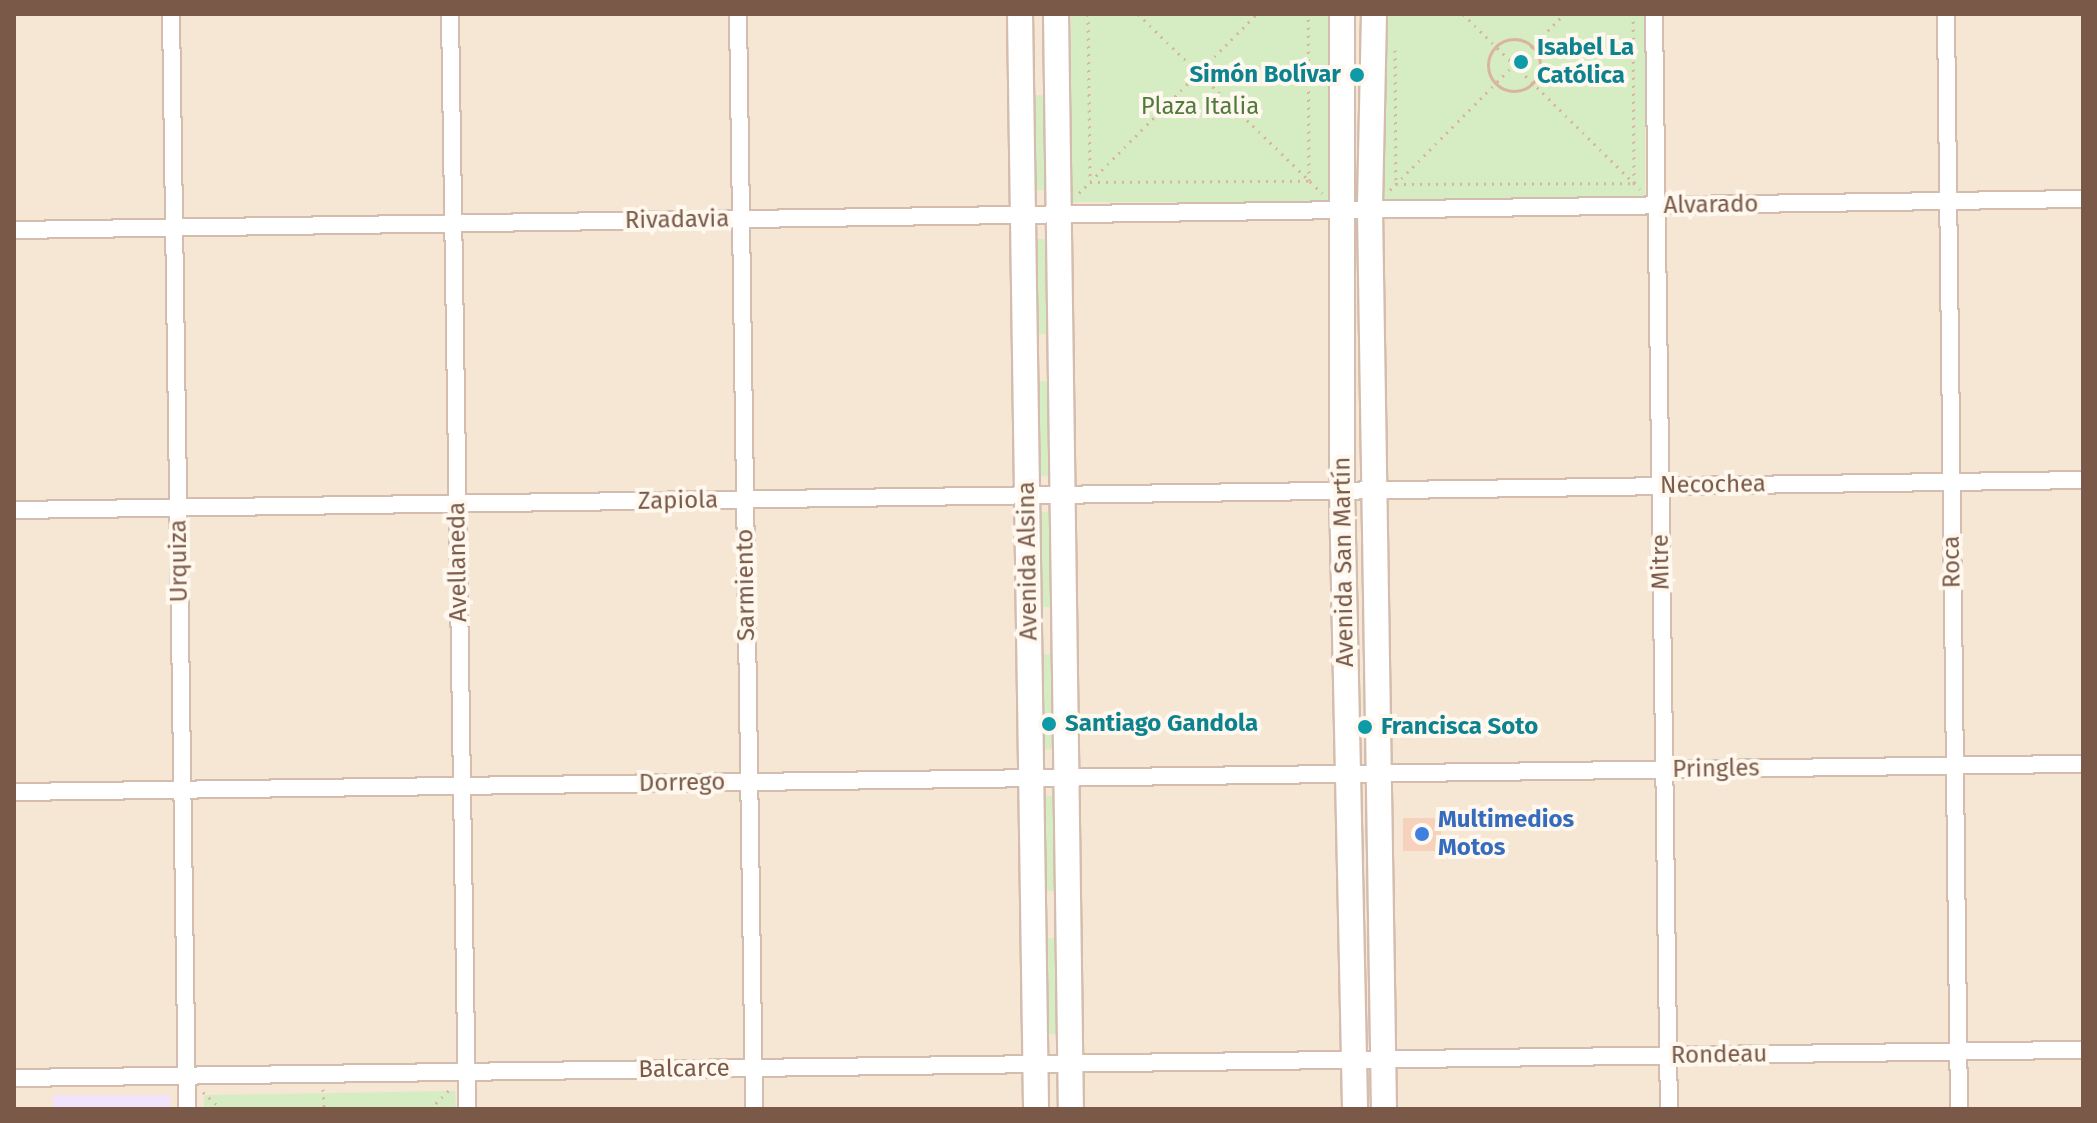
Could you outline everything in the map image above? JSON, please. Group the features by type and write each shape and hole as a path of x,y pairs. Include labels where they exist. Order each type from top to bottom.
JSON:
{"street":[{"name":"Urquiza","path":"171,14 187,1109"},
{"name":"Avellaneda","path":"450,14 467,1109"},
{"name":"Sarmiento","path":"738,14 754,1109"},
{"name":"Avenida Alsina","path":"1020,14 1036,1109"},
{"name":"Avenida Alsina","path":"1056,14 1071,1109"},
{"name":"Avenida San Martín","path":"1342,14 1339,210 1342,491 1355,1109"},
{"name":"Avenida San Martín","path":"1374,14 1370,210 1384,1109"},
{"name":"Mitre","path":"1654,14 1669,1109"},
{"name":"Roca","path":"1946,14 1959,1109"},
{"name":"Alvarado","path":"1339,210 2083,199"},
{"name":"Rivadavia","path":"14,230 1339,210"},
{"name":"Necochea","path":"1342,491 2083,480"},
{"name":"Zapiola","path":"14,510 1342,491"},
{"name":"Pringles","path":"1349,774 2083,764"},
{"name":"Dorrego","path":"14,792 1349,774"},
{"name":"Rondeau","path":"1354,1060 2083,1050"},
{"name":"Balcarce","path":"14,1078 1354,1060"}],"path":[{"path":"1088,14 1090,182"},
{"path":"1138,14 1339,210"},
{"path":"1058,214 1257,14"},
{"path":"1308,14 1309,181"},
{"path":"1463,14 1657,205"},
{"path":"1370,210 1564,14"},
{"path":"1633,14 1634,183"},
{"path":"1516,39 1532,46 1540,63 1533,83 1514,92 1495,83 1488,65 1496,47 1516,39"},
{"path":"1395,45 1396,184"},
{"path":"1090,182 1309,181"},
{"path":"1396,184 1634,183"},
{"path":"430,1109 466,1072"}],"shaded area":[{"path":"14,14 2083,14 2083,1109 14,1109"},
{"path":"53,1095 170,1095 170,1109 53,1109"}],"green space":[{"name":"Plaza Italia","path":"1071,14 1328,14 1328,202 1071,202"},
{"path":"1383,14 1645,14 1645,199 1383,199"},
{"path":"1031,95 1046,95 1048,190 1033,190"},
{"path":"1034,239 1049,239 1049,334 1034,334"},
{"path":"1036,381 1052,381 1054,476 1038,476"},
{"path":"1036,512 1051,512 1051,607 1036,607"},
{"path":"1039,654 1054,654 1056,749 1041,749"},
{"path":"1043,796 1058,796 1058,891 1043,891"},
{"path":"1045,938 1060,938 1062,1034 1047,1034"},
{"path":"455,1091 456,1109 204,1109 204,1095"}],"building":[{"name":"Multimedios Motos","path":"1403,818 1441,818 1441,851 1403,851"}],"place":[{"name":"Isabel La Católica","path":"1521,62"},
{"name":"Simón Bolívar","path":"1357,75"},
{"name":"Santiago Gandola","path":"1049,724"},
{"name":"Francisca Soto","path":"1365,727"},
{"name":"Multimedios Motos","path":"1422,834"}]}
